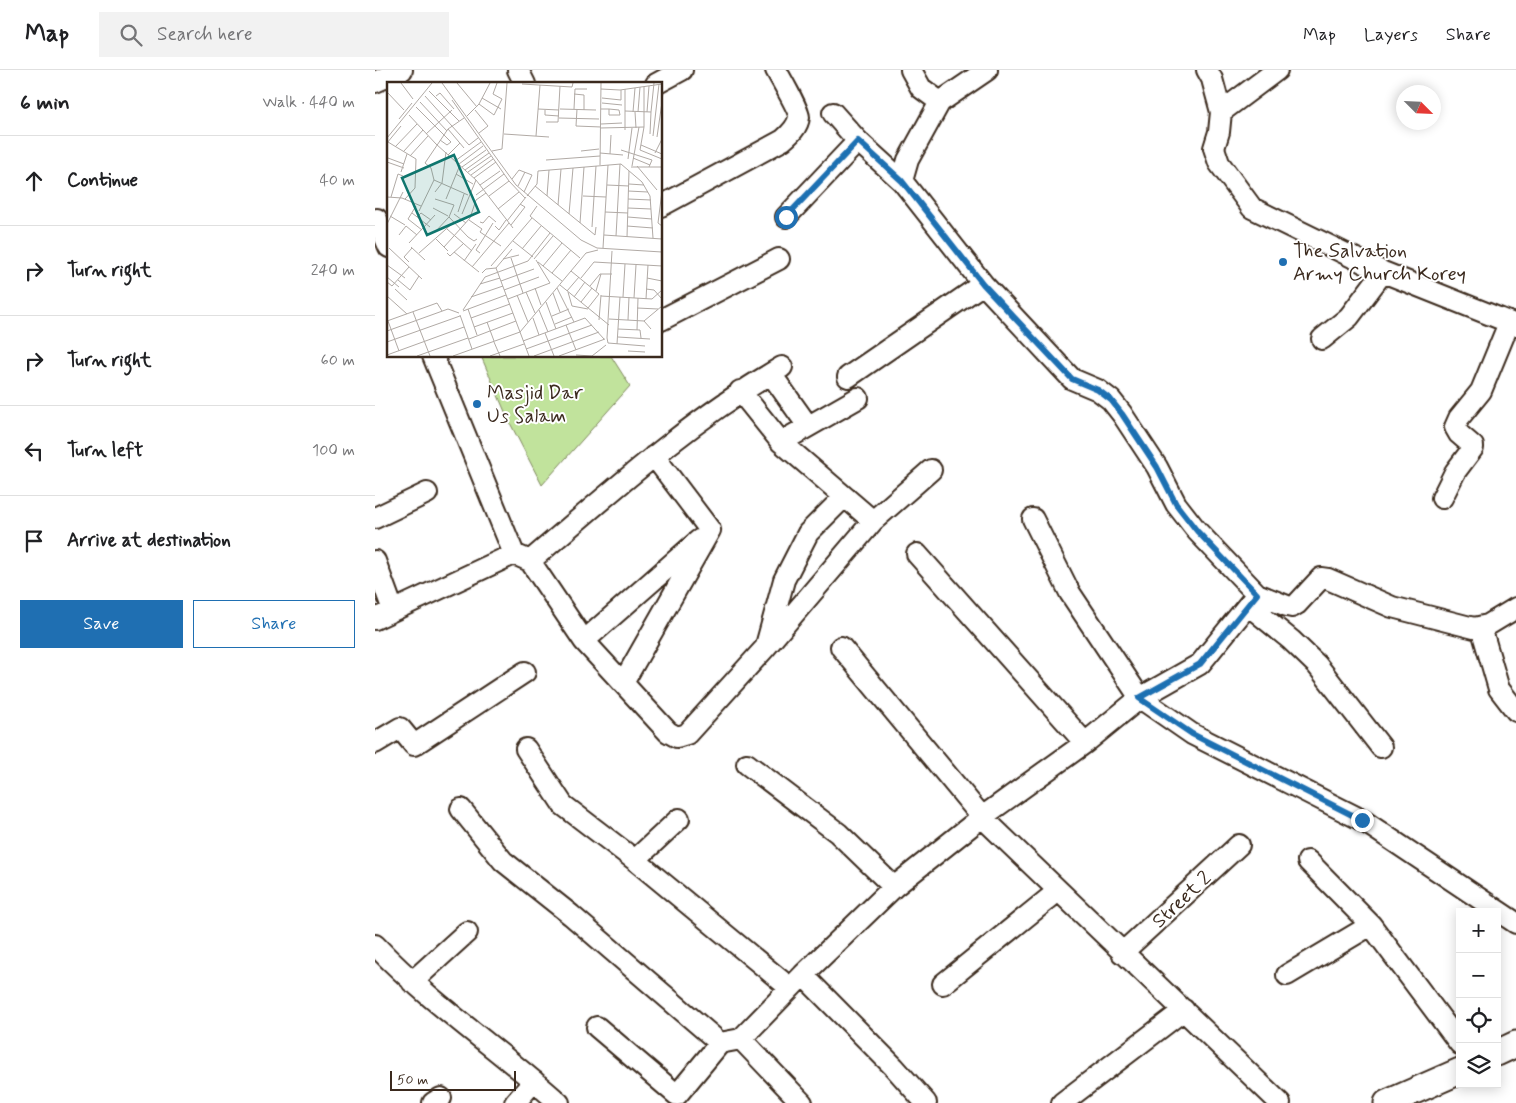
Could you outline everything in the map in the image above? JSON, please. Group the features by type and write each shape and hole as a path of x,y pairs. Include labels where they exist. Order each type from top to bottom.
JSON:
{"street":[{"path":"375,82 403,70"},
{"path":"518,70 524,82"},
{"path":"660,82 683,70"},
{"path":"663,205 783,140 792,132 797,124 799,115 776,70"},
{"path":"911,70 921,88 940,102"},
{"path":"902,181 908,160 940,102 987,70"},
{"path":"1207,70 1212,79 1221,112 1219,132 1214,148 1219,163 1252,208 1383,272 1513,324 1481,391 1459,418 1455,427 1459,434 1473,448 1455,472 1443,498"},
{"path":"1221,112 1277,70"},
{"path":"833,113 858,141 902,181 983,284 1072,379 1098,390 1111,400 1157,467 1176,504 1197,531 1252,599 1317,665 1381,747"},
{"path":"786,217 858,141"},
{"path":"380,217 387,240"},
{"path":"663,319 779,259"},
{"path":"1322,339 1349,317 1383,272"},
{"path":"848,377 983,284"},
{"path":"434,358 522,558 584,641 668,732 677,737 687,734 765,648 873,522 931,470"},
{"path":"375,620 393,610 522,558 740,391 776,370 808,426"},
{"path":"740,391 781,442 873,522"},
{"path":"781,442 858,398"},
{"path":"653,456 710,530"},
{"path":"375,518 427,493"},
{"path":"765,648 784,580 808,533 844,496"},
{"path":"1033,519 1070,593 1139,698 1192,734 1362,820 1516,923"},
{"path":"584,641 710,530"},
{"path":"623,683 710,530"},
{"path":"917,554 1085,743"},
{"path":"375,561 393,610"},
{"path":"1252,599 1292,607 1321,578 1328,579 1392,607 1474,628 1488,626 1516,608"},
{"path":"597,1027 677,1095 720,1043 741,1039 894,887 982,818 1085,743 1139,698 1200,664 1252,599"},
{"path":"1481,627 1499,689 1516,711"},
{"path":"841,647 982,818 1280,1103"},
{"path":"375,743 400,728 414,746 525,672"},
{"path":"526,749 563,804 797,982 894,1067 926,1103"},
{"path":"747,764 838,833 894,887"},
{"path":"461,809 503,861 571,915 720,1043"},
{"path":"635,860 679,819"},
{"name":"Street 2","path":"1122,953 1239,845"},
{"path":"1308,861 1371,925 1459,1043"},
{"path":"943,984 1058,891"},
{"path":"1287,975 1371,925"},
{"path":"412,982 467,932"},
{"path":"375,945 412,982 559,1103"},
{"path":"1062,1103 1184,1010"},
{"path":"741,1039 802,1103"},
{"path":"1501,1051 1516,1044"},
{"path":"1387,1103 1416,1097 1456,1073"},
{"path":"515,1103 534,1081"}],"green space":[{"path":"482,358 612,358 630,386 542,485 509,421"}],"place":[{"name":"The Salvation Army Church Korey","path":"1283,262"},
{"name":"Masjid Dar Us Salam","path":"477,404"}],"route":[{"path":"786,217 858,141 902,181 983,284 1072,379 1098,390 1111,400 1157,467 1176,504 1197,531 1257,594 1200,664 1139,698 1192,734 1362,820"}]}
